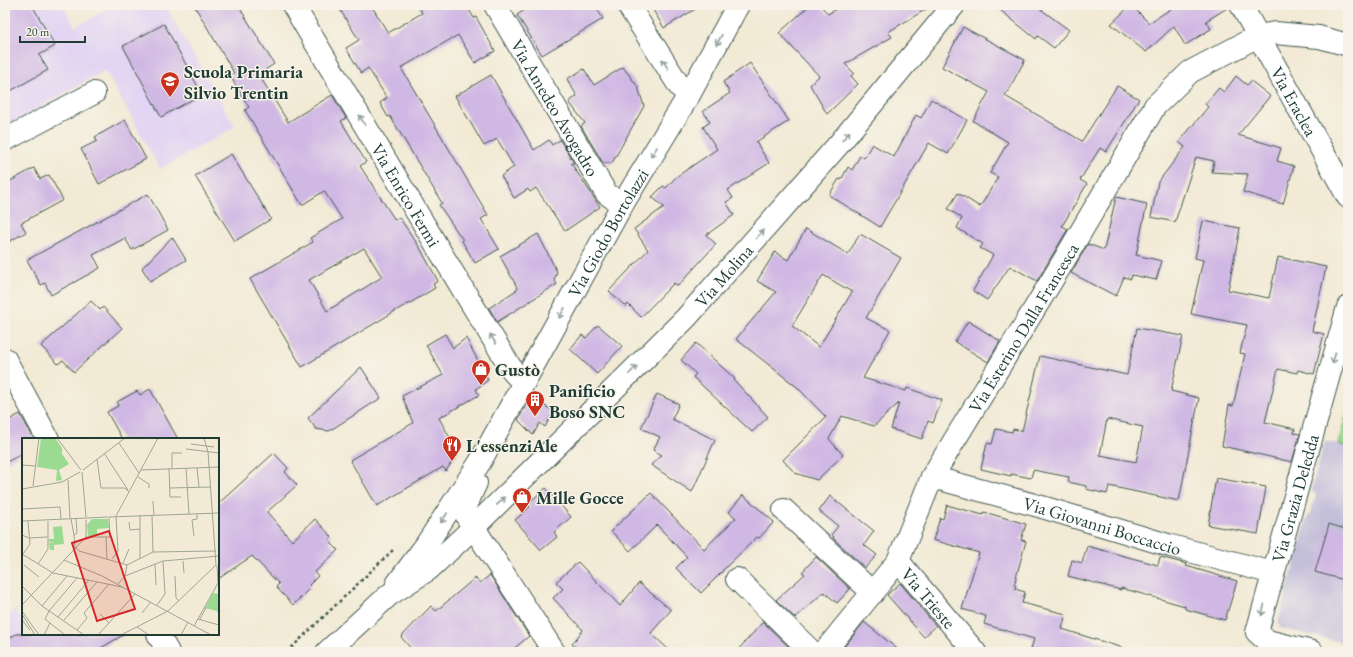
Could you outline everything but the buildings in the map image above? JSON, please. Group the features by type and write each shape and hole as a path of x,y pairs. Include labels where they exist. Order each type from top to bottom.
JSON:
{"street":[{"name":"Via Enrico Fermi","path":"294,5 459,283 514,373 524,382"},
{"name":"Via Amedeo Avogadro","path":"495,5 606,193 622,205"},
{"path":"628,5 680,87 689,95"},
{"name":"Via Giodo Bortolazzi","path":"389,595 402,575 426,545 480,462 622,205 689,95 738,5"},
{"name":"Via Molina","path":"473,528 686,318 839,144 954,5"},
{"name":"Via Eraclea","path":"1241,5 1348,197"},
{"name":"Via Esterino Dalla Francesca","path":"824,652 898,561 932,477 1060,268 1156,106 1190,72 1258,36 1275,33 1319,37 1348,45"},
{"path":"5,140 94,93"},
{"name":"Via Grazia Deledda","path":"1312,652 1266,641 1257,632 1348,307"},
{"path":"5,359 47,438"},
{"name":"Via Giodo Bortolazzi","path":"327,652 389,595 429,569 473,528 467,517 466,505 476,483 480,462"},
{"name":"Via Giovanni Boccaccio","path":"932,477 1042,507 1171,546 1274,573"},
{"path":"784,510 873,593"},
{"path":"473,528 554,652"},
{"name":"Via Trieste","path":"898,561 976,652"},
{"path":"737,579 812,652"},
{"path":"159,635 168,652"}],"shaded area":[{"name":"Scuola Primaria Silvio Trentin","path":"5,5 63,5 75,27 115,5 165,5 235,127 160,169 105,70 5,128"},
{"path":"1325,441 1348,447 1348,644 1280,628 1278,622 1308,516 1310,515 1316,495 1311,490"},
{"path":"15,609 22,620 22,635 5,652 5,620"}],"green space":[{"path":"1348,410 1348,447 1338,444"}],"place":[{"name":"Scuola Primaria Silvio Trentin","path":"170,98"},
{"name":"Gustò","path":"481,386"},
{"name":"Panificio Boso SNC","path":"535,417"},
{"name":"L'essenziAle","path":"452,462"},
{"name":"Mille Gocce","path":"522,514"}]}
